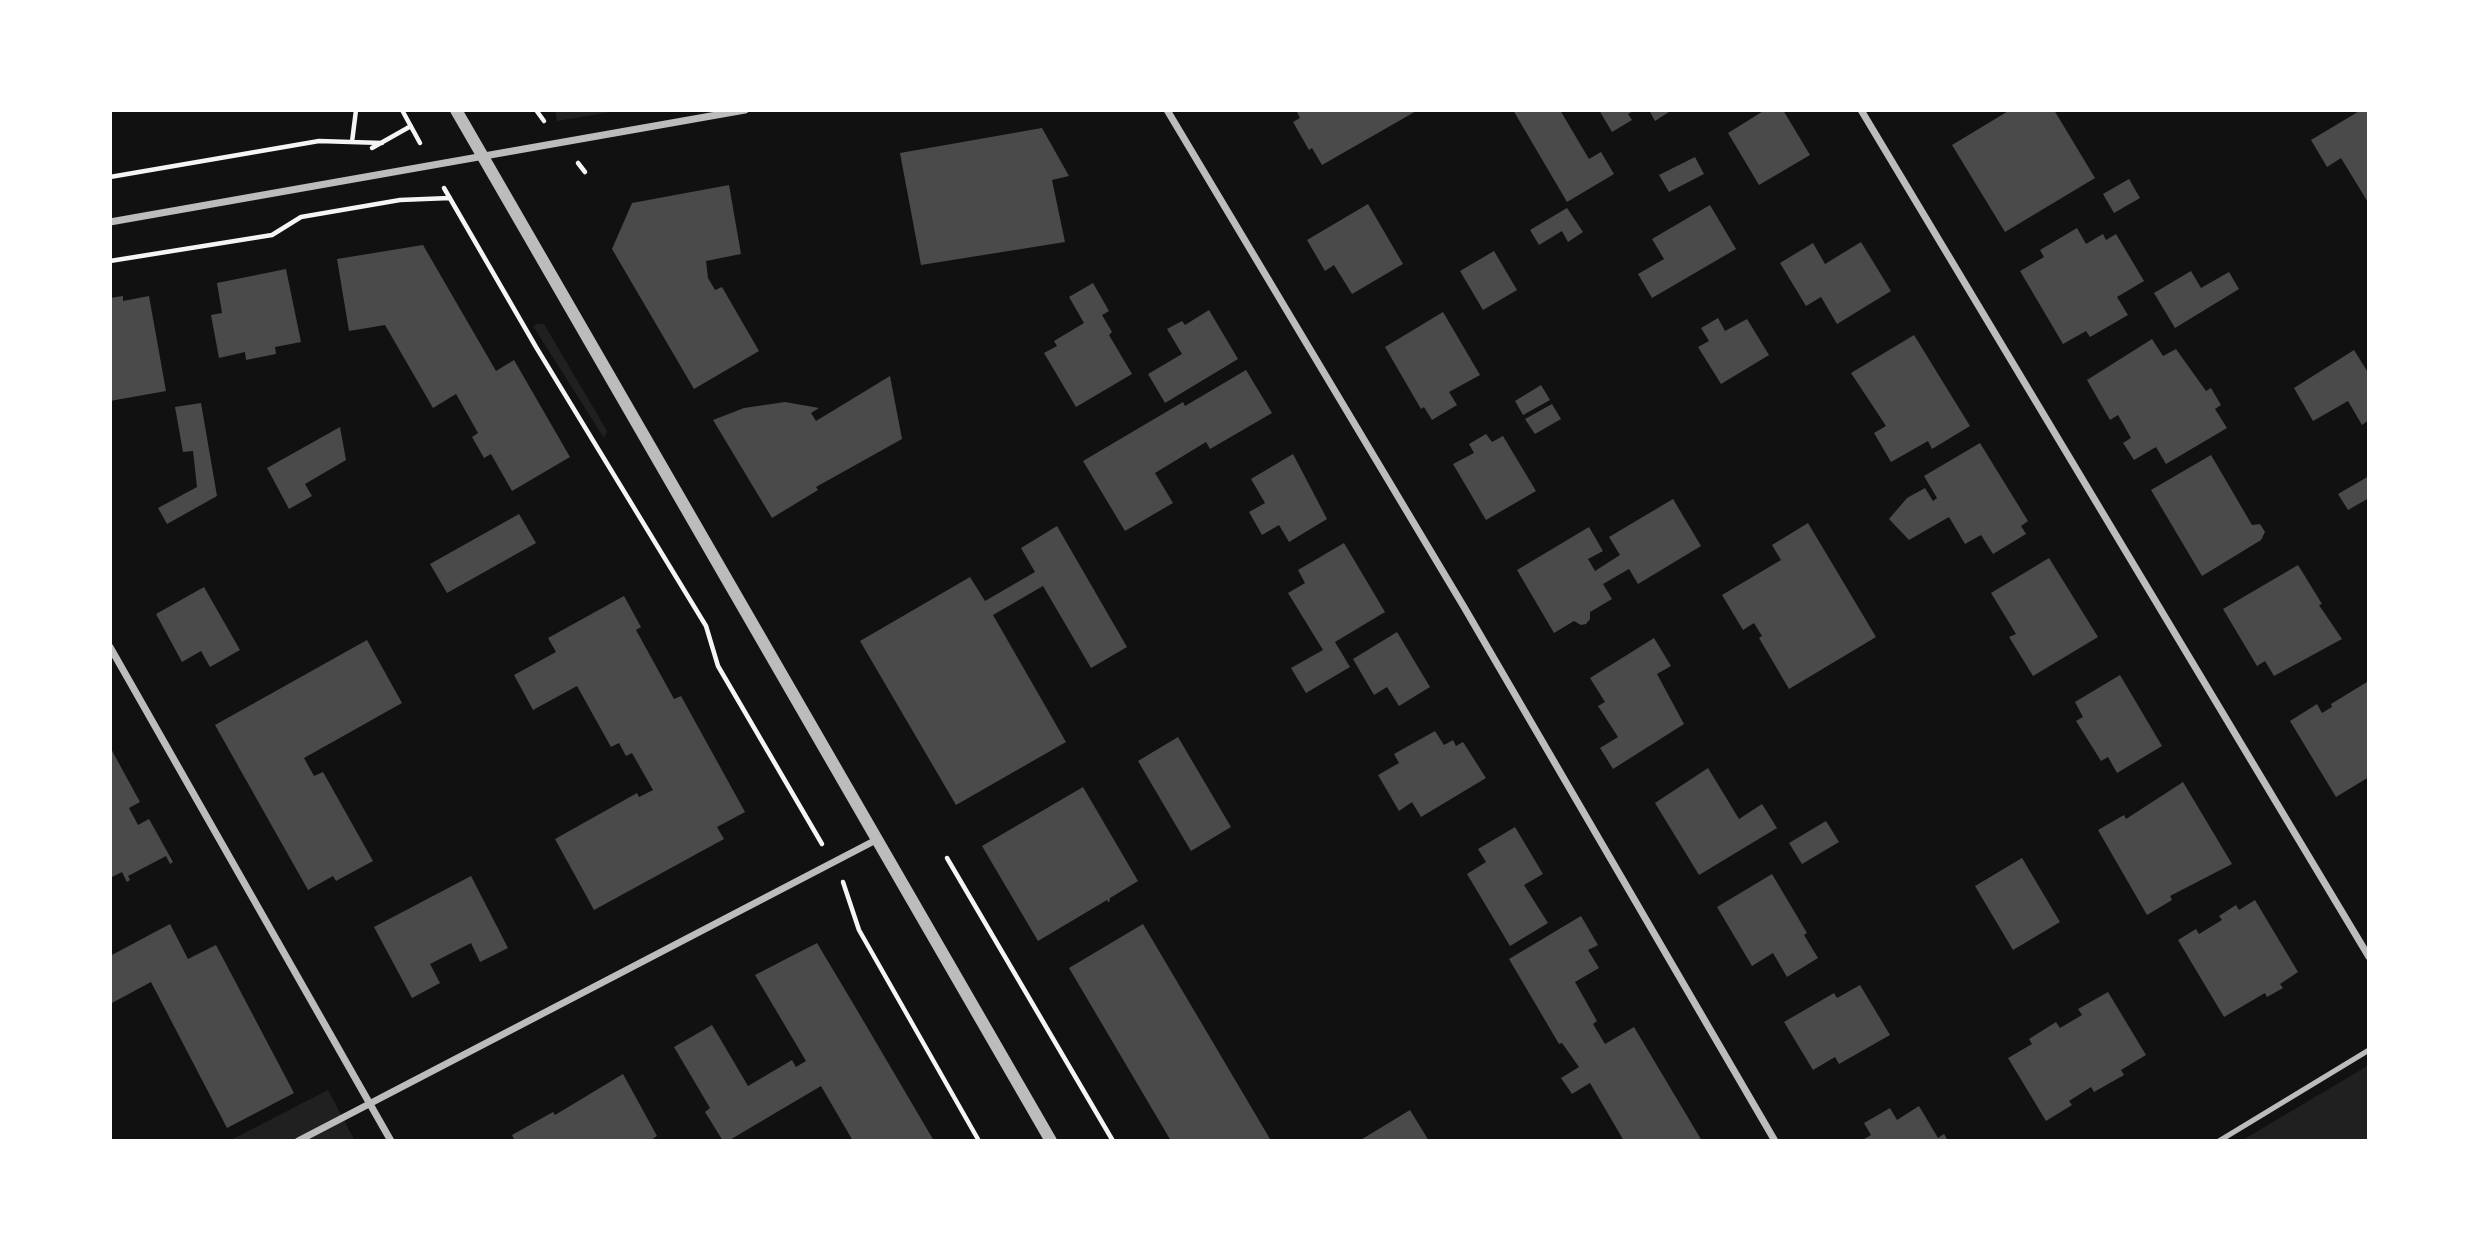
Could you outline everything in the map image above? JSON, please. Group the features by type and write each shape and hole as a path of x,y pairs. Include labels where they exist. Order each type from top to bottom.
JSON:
{"street":[{"path":"456,110 1051,1141"},
{"path":"110,222 745,110"},
{"path":"1167,110 1464,607 1775,1141"},
{"path":"1861,110 2369,957"},
{"path":"110,647 391,1141"},
{"path":"298,1141 876,841"}],"lane":[{"path":"2219,1141 2369,1050"}],"path":[{"path":"352,142 356,110"},
{"path":"402,110 536,347 706,626 718,666 824,848"},
{"path":"110,177 319,141 383,143 411,126"},
{"path":"110,261 272,235 301,217 400,200 450,198"},
{"path":"947,858 1113,1141"},
{"path":"844,883 859,930 979,1141"}],"shaded area":[{"path":"555,110 623,110 557,121"},
{"path":"544,324 607,431 604,438 533,326"},
{"path":"2369,1065 2369,1141 2241,1141"},
{"path":"328,1090 355,1141 229,1141"}],"building":[{"path":"1296,110 1418,110 1322,165 1312,148 1309,150 1293,122 1300,118"},
{"path":"1513,110 1560,110 1589,159 1601,152 1614,174 1567,202"},
{"path":"1599,110 1635,110 1628,114 1632,120 1612,132"},
{"path":"1649,110 1672,110 1655,121"},
{"path":"1765,110 1783,110 1810,155 1759,185 1728,133"},
{"path":"2010,110 2054,110 2095,178 2005,232 1952,145"},
{"path":"2361,110 2369,110 2369,204 2341,158 2327,167 2311,140"},
{"path":"1042,128 1069,176 1052,180 1065,242 921,265 900,153"},
{"path":"1695,157 1704,174 1669,192 1659,175"},
{"path":"2129,179 2140,198 2114,213 2103,194"},
{"path":"729,185 741,254 706,261 708,278 715,290 722,287 759,351 694,389 612,249 632,203"},
{"path":"1368,204 1403,264 1352,294 1334,265 1325,271 1307,240"},
{"path":"1710,205 1736,249 1652,298 1638,274 1664,259 1652,239"},
{"path":"1567,208 1583,232 1568,242 1562,231 1539,245 1530,230"},
{"path":"2077,228 2086,244 2103,234 2106,240 2116,234 2144,281 2117,297 2128,315 2090,337 2086,331 2063,344 2020,271 2044,257 2040,250"},
{"path":"1861,242 1891,291 1837,324 1821,297 1806,306 1780,263 1813,243 1825,264"},
{"path":"423,245 496,371 514,360 570,457 512,491 491,454 484,458 472,437 478,433 456,394 433,408 385,325 349,331 337,259"},
{"path":"1494,251 1517,290 1483,310 1460,271"},
{"path":"286,269 301,342 275,347 276,354 246,360 245,352 219,358 211,315 222,313 217,283"},
{"path":"2191,271 2201,288 2229,272 2239,289 2175,328 2154,293"},
{"path":"1093,283 1109,311 1102,315 1112,332 1109,335 1132,374 1076,407 1044,353 1057,346 1054,341 1084,323 1069,297"},
{"path":"123,296 123,301 149,296 166,391 110,401 110,298"},
{"path":"1209,310 1238,359 1165,403 1148,374 1182,354 1167,329 1182,321 1185,325"},
{"path":"1443,312 1480,375 1449,392 1457,405 1432,420 1424,407 1421,409 1385,347"},
{"path":"1718,318 1725,331 1747,319 1769,355 1721,384 1698,347 1709,341 1701,328"},
{"path":"1914,335 1970,426 1932,449 1928,441 1891,462 1874,433 1886,426 1851,373"},
{"path":"2152,339 2163,356 2176,349 2206,391 2211,388 2221,405 2215,409 2227,428 2166,464 2156,447 2134,460 2123,443 2131,438 2118,415 2110,420 2087,380"},
{"path":"2354,350 2369,374 2369,420 2362,425 2348,401 2313,421 2294,388"},
{"path":"1246,370 1272,413 1210,449 1206,442 1155,473 1173,503 1125,531 1083,461 1183,402 1185,406"},
{"path":"890,376 902,439 816,487 818,490 772,518 713,420 744,408 785,402 819,408 811,413 816,421"},
{"path":"1541,385 1550,400 1523,415 1515,401"},
{"path":"201,403 217,496 167,524 158,508 197,487 193,451 183,452 175,407"},
{"path":"1552,404 1561,419 1535,434 1525,419"},
{"path":"340,427 346,460 305,484 312,496 289,509 267,468"},
{"path":"1486,434 1492,442 1503,436 1536,491 1486,520 1453,464 1474,453 1469,444"},
{"path":"1980,443 2028,521 2021,526 2026,534 1993,554 1981,535 1965,544 1949,517 1909,540 1889,519 1907,498 1925,488 1933,501 1937,498 1924,476"},
{"path":"1293,454 1327,519 1289,542 1279,525 1262,535 1249,512 1265,503 1251,479"},
{"path":"2211,455 2252,525 2260,524 2265,532 2261,540 2202,576 2151,490"},
{"path":"2369,476 2369,498 2348,510 2338,494"},
{"path":"1673,499 1701,546 1638,584 1629,569 1603,584 1612,599 1590,612 1590,619 1586,624 1581,625 1574,621 1554,633 1517,570 1589,527 1603,551 1588,559 1595,571 1620,555 1609,537"},
{"path":"519,514 536,543 447,593 430,564"},
{"path":"1808,523 1876,637 1789,689 1759,638 1762,636 1754,623 1743,630 1722,595 1781,560 1772,545"},
{"path":"1057,526 1127,647 1091,668 1043,586 993,615 1066,742 956,805 860,641 970,577 985,601 1035,572 1021,548"},
{"path":"1344,543 1385,612 1335,642 1350,667 1306,693 1291,668 1323,650 1288,593 1305,583 1298,570"},
{"path":"2049,558 2098,637 2033,676 2009,637 2016,634 1991,593"},
{"path":"2298,565 2322,604 2319,605 2342,639 2274,676 2265,661 2257,666 2223,609"},
{"path":"204,587 240,650 210,667 201,651 182,662 156,614"},
{"path":"624,596 641,627 636,630 674,699 681,696 745,812 717,827 724,839 594,910 555,839 637,793 639,797 653,790 632,753 626,756 619,743 611,747 577,686 533,710 514,675 556,652 548,638"},
{"path":"1397,632 1430,687 1399,706 1387,687 1374,695 1353,659"},
{"path":"1654,638 1671,666 1657,674 1684,724 1613,769 1600,748 1618,737 1598,706 1605,702 1590,678"},
{"path":"367,640 402,703 304,758 314,776 323,772 373,861 336,881 333,876 308,890 215,725"},
{"path":"2120,675 2162,746 2117,773 2108,757 2101,761 2076,721 2083,717 2075,702"},
{"path":"2367,682 2369,777 2336,797 2290,721 2317,704 2322,713 2332,707 2331,704"},
{"path":"1435,731 1444,745 1453,740 1456,746 1463,742 1486,778 1421,817 1412,802 1399,811 1378,775 1399,763 1394,754"},
{"path":"1178,737 1231,827 1191,851 1138,761"},
{"path":"110,747 140,802 129,808 138,825 149,819 173,862 170,864 166,856 128,876 130,880 127,882 122,872 110,878"},
{"path":"1708,768 1739,819 1762,804 1777,828 1699,875 1655,803"},
{"path":"2183,782 2232,864 2170,896 2172,900 2147,915 2098,830 2124,815 2126,819"},
{"path":"1083,787 1138,881 1110,898 1109,903 1107,900 1038,941 982,846"},
{"path":"1826,821 1839,842 1802,864 1789,843"},
{"path":"1515,827 1543,874 1524,885 1548,923 1510,946 1467,874 1486,862 1478,849"},
{"path":"2022,858 2060,922 2013,950 1975,886"},
{"path":"1772,874 1807,933 1804,935 1818,958 1787,977 1773,953 1752,966 1717,907"},
{"path":"471,876 508,948 480,962 471,943 430,964 440,983 412,998 374,927"},
{"path":"2255,900 2298,972 2280,984 2283,988 2267,997 2265,993 2224,1017 2178,940 2196,929 2199,934 2222,920 2219,916 2236,905 2239,910"},
{"path":"1581,916 1598,945 1588,950 1599,968 1575,982 1597,1021 1593,1024 1605,1044 1634,1027 1702,1141 1624,1141 1590,1083 1572,1094 1561,1078 1579,1067 1562,1043 1559,1044 1509,959"},
{"path":"170,924 188,959 216,945 294,1093 227,1128 151,982 110,1004 110,956"},
{"path":"1143,924 1270,1139 1268,1141 1171,1141 1069,968"},
{"path":"817,943 934,1141 853,1141 821,1086 728,1141 723,1141 705,1112 710,1108 674,1047 712,1025 748,1086 792,1060 796,1067 806,1061 755,975"},
{"path":"1860,985 1890,1035 1839,1064 1835,1057 1813,1070 1784,1022 1834,993 1837,998"},
{"path":"2108,992 2146,1055 2121,1070 2124,1075 2094,1092 2091,1087 2069,1101 2072,1105 2046,1121 2008,1058 2032,1044 2029,1039 2056,1022 2060,1028 2082,1015 2078,1009"},
{"path":"623,1074 657,1136 649,1141 515,1141 512,1135 553,1112 555,1115"},
{"path":"1919,1106 1938,1138 1944,1134 1948,1141 1861,1141 1871,1135 1864,1123 1890,1108 1897,1120"},
{"path":"1410,1110 1429,1141 1359,1141"}]}
